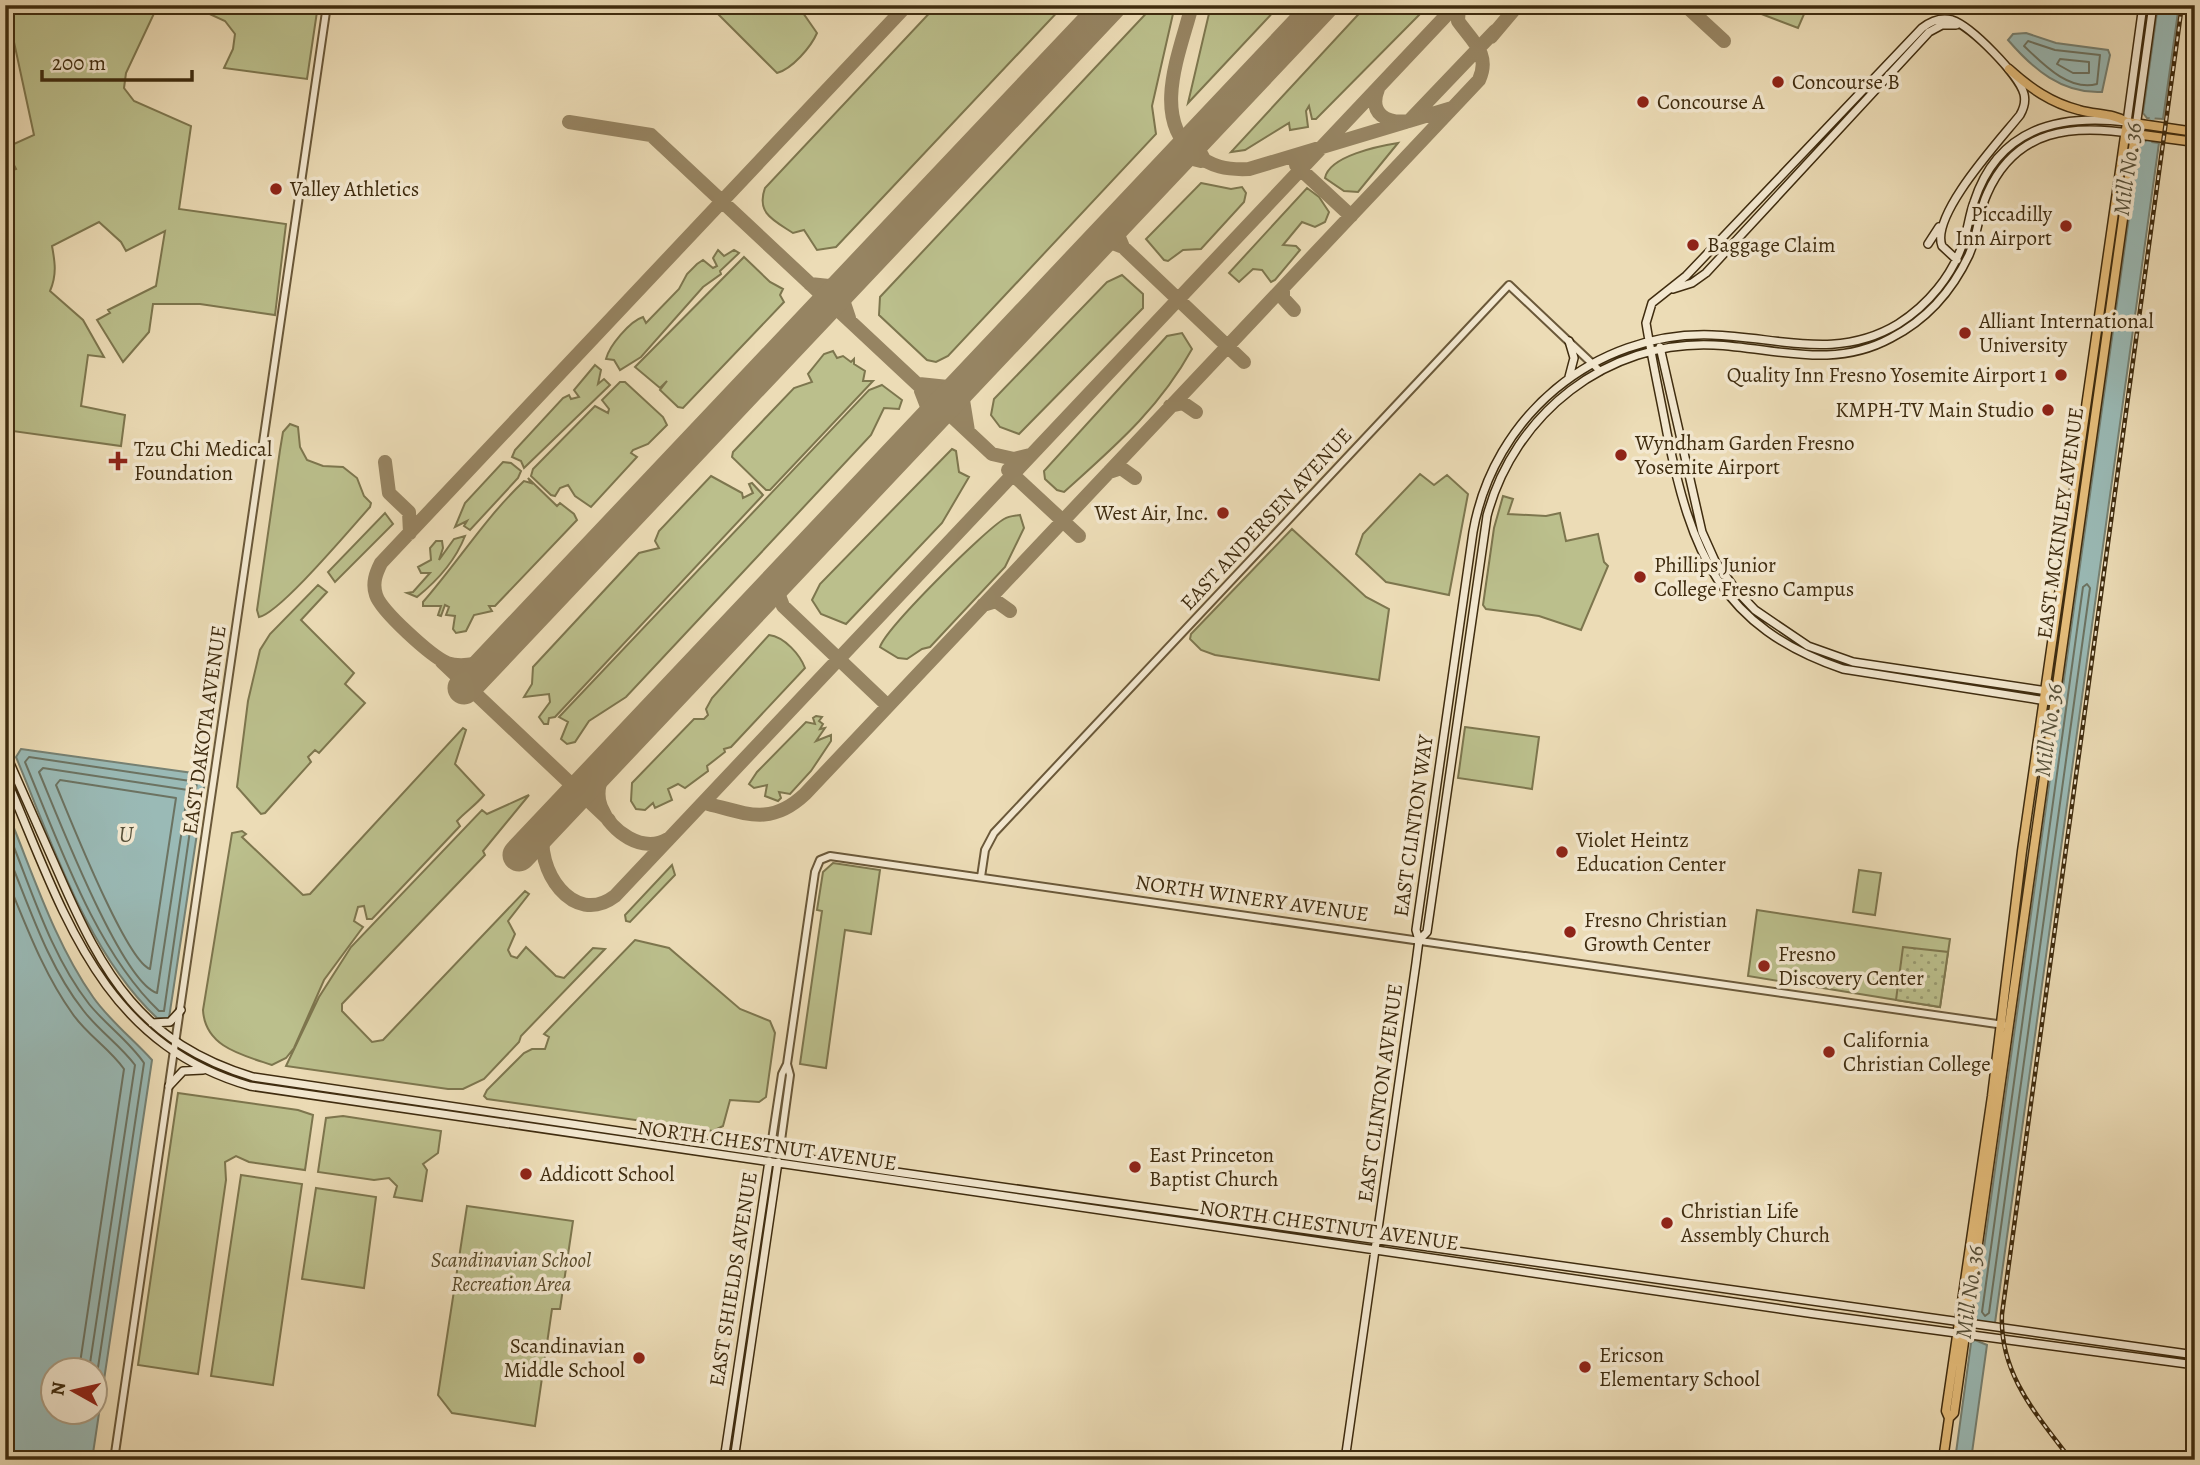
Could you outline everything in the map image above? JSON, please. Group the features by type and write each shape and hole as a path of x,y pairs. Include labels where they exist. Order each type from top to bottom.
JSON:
{"main road":[{"name":"EAST MCKINLEY AVENUE","path":"2132,123 2143,5"},
{"name":"EAST MCKINLEY AVENUE","path":"1967,1330 1980,1174 2023,910 2072,500 2106,267 2153,5"},
{"path":"2049,696 1873,666 1808,646 1775,626 1736,590 1711,551 1691,496 1660,350 1654,341 1648,312 1652,303 1686,276 1922,28 1945,19 1966,29 2009,69 2052,100 2078,110 2118,116 2132,123 2195,132"},
{"path":"1669,289 1692,283 1706,273 1929,32 1948,24 1966,29"},
{"path":"1928,244 2023,110 2023,92 2009,69"},
{"name":"EAST CLINTON WAY","path":"2130,133 2088,128 2067,129 2040,138 2016,154 1987,192 1973,244 1961,271 1931,310 1900,333 1854,352 1822,357 1714,345 1651,352 1600,371 1568,392 1535,423 1514,451 1496,489 1482,548 1427,932 1419,940 1416,930 1475,523 1493,468 1512,435 1541,401 1592,363 1654,341 1716,335 1820,347 1850,343 1880,333 1926,302 1956,259 1983,181 1994,163 2016,142 2042,127 2072,119 2132,123"},
{"path":"1828,127 1836,134"},
{"path":"2130,133 2195,142"},
{"name":"EAST MCKINLEY AVENUE","path":"1943,1460 1949,1418 1946,1411 1967,1330 1977,1259 2005,1025 2022,851 2072,562 2104,341 2130,133"},
{"path":"1948,213 1940,241 1945,250 1956,259 1961,271"},
{"path":"2104,341 2109,277 2106,267"},
{"path":"1822,357 1828,351 1869,342 1880,333"},
{"path":"1569,341 1574,362 1569,378"},
{"path":"1654,341 1651,352 1682,498 1693,536 1722,588 1746,615 1782,642 1818,661 1843,669 2049,696"},
{"path":"1496,489 1495,474 1512,435"},
{"path":"2072,500 2076,508 2072,562"},
{"name":"NORTH CHESTNUT AVENUE","path":"5,752 93,950 118,988 152,1023 176,1041 205,1059 244,1074 323,1089 1874,1312 1967,1330 1989,1338 2195,1365"},
{"name":"NORTH CHESTNUT AVENUE","path":"5,776 92,968 133,1018 174,1051 208,1070 257,1087 1815,1314 1967,1330 1987,1328 2195,1356"},
{"path":"2022,851 2025,858 2023,910"},
{"name":"EAST CLINTON AVENUE","path":"1345,1460 1419,940"},
{"path":"152,1023 170,1022 181,1010"},
{"path":"169,1086 183,1071 208,1070"},
{"path":"321,1098 323,1089"},
{"name":"EAST SHIELDS AVENUE","path":"724,1460 769,1163 775,1154"},
{"name":"EAST SHIELDS AVENUE","path":"734,1460 778,1164 775,1154"},
{"path":"856,1175 860,1171 903,1173"},
{"path":"1977,1259 1976,1235 1983,1181 1980,1174"},
{"path":"1815,1314 1836,1311 1865,1315 1874,1312"},
{"path":"1989,1338 2007,1331"},
{"path":"2084,1349 2089,1344 2105,1346 2114,1343"}],"street":[{"name":"EAST DAKOTA AVENUE","path":"114,1460 327,5"},
{"name":"EAST ANDERSEN AVENUE","path":"981,877 985,850 994,833 1510,285 1600,371"},
{"path":"1682,498 1691,496"},
{"name":"NORTH WINERY AVENUE","path":"823,858 837,856 2005,1025"},
{"name":"EAST SHIELDS AVENUE","path":"775,1154 782,1074 787,1064 815,872 823,858"}],"green space":[{"path":"6,5 158,5 126,73 124,88 134,101 191,126 179,209 286,224 275,315 200,304 153,304 149,332 123,362 97,320 110,313 108,310 156,286 165,231 126,251 121,242 99,222 52,246 55,268 50,291 83,320 104,357 88,355 81,406 125,415 121,446 5,430 5,173 16,169 5,148 34,135"},
{"path":"206,5 318,5 307,79 224,68 233,49 235,34 225,21 203,11"},
{"path":"709,5 793,5 803,13 817,33 800,57 777,73"},
{"path":"937,5 1064,5 836,247 817,250 804,230 793,233 768,215 763,204 765,188"},
{"path":"1154,5 1175,5 1152,106 1156,134 948,356 936,362 927,360 879,315 880,297"},
{"path":"1211,5 1280,5 1188,103"},
{"path":"1367,5 1429,5 1316,119 1312,119 1309,106 1306,111 1308,127 1290,130 1289,123 1245,150 1231,152"},
{"path":"1759,5 1808,5 1798,28 1756,12"},
{"path":"1398,143 1358,192 1344,191 1325,178 1335,164 1345,158"},
{"path":"1201,183 1231,189 1242,187 1246,193 1244,202 1201,249 1183,250 1168,261 1164,260 1146,239"},
{"path":"1307,188 1319,197 1329,212 1325,222 1315,227 1302,222 1283,245 1296,246 1300,250 1275,280 1271,282 1262,270 1253,269 1239,282 1229,273"},
{"path":"718,250 724,256 734,250 739,253 720,271 721,274 703,287 641,357 620,370 614,360 606,359 626,329 643,317 646,323 679,289 687,274 697,264 703,260 713,268 717,266 713,258"},
{"path":"744,257 770,282 783,289 780,295 784,302 683,408 678,407 660,390 667,381 660,388 635,367"},
{"path":"1122,275 1143,294 1143,308 1019,434 1000,427 991,415 994,399 1107,282"},
{"path":"1182,333 1192,349 1150,409 1064,492 1057,490 1045,479 1044,471 1167,336"},
{"path":"833,351 837,358 843,356 851,362 854,359 854,364 865,371 863,381 873,381 770,490 766,490 732,457 733,452 794,388 812,382 808,374 824,354"},
{"path":"595,365 601,370 598,384 604,379 610,385 524,468 521,461 512,457 515,450 563,398 569,395 571,399 579,397 574,390"},
{"path":"620,382 625,382 663,417 667,425 648,444 633,450 631,453 637,457 591,507 575,496 568,485 560,488 555,496 551,495 531,476 533,469 595,406 608,413 609,409 602,400"},
{"path":"882,385 902,400 899,409 884,408 871,435 626,697 589,721 575,742 567,744 561,739 568,722 559,717 869,390"},
{"path":"290,424 298,427 300,447 307,460 323,466 343,467 357,478 364,496 371,503 298,586 283,601 259,617 257,610 280,450 283,432"},
{"path":"952,449 956,451 959,472 969,477 942,523 846,624 821,614 812,600 820,584"},
{"path":"503,462 511,463 521,471 518,478 470,530 464,526 467,521 455,527 465,503"},
{"path":"1420,474 1434,485 1447,475 1468,494 1449,595 1386,582 1356,554 1363,534"},
{"path":"711,476 742,493 743,498 753,493 749,484 752,483 763,495 555,717 549,718 548,724 544,724 539,717 550,702 549,694 524,697 532,684 533,667 639,553 659,548 655,541 659,531"},
{"path":"528,478 557,506 560,503 574,514 577,520 495,606 489,606 492,611 474,615 466,631 456,633 453,629 455,616 446,615 449,607 445,605 441,616 438,615 441,606 423,606 423,602 510,495 524,481 531,483"},
{"path":"1503,496 1513,499 1508,514 1546,516 1560,513 1566,541 1598,534 1604,562 1608,566 1581,630 1539,616 1486,609 1483,605 1494,528"},
{"path":"385,513 393,524 335,582 328,572"},
{"path":"1020,515 1024,528 1005,567 930,647 907,659 898,658 880,647 886,636 917,601 977,541 1004,519"},
{"path":"1292,529 1366,597 1389,609 1379,680 1215,655 1201,650 1190,639 1191,634"},
{"path":"465,536 451,561 432,584 417,597 407,593 413,592 430,573 421,573 418,567 431,560 430,548 436,541 442,541 439,560 454,539"},
{"path":"318,585 327,592 301,620 354,673 345,684 365,703 319,753 315,750 308,757 311,762 265,813 261,814 237,787 248,701 260,650 270,634"},
{"path":"769,635 781,639 791,647 805,668 731,747 724,749 725,752 707,766 708,771 685,788 678,784 668,789 672,800 655,808 653,803 645,810 636,809 631,801 632,783 694,719 704,719 708,715 706,709 712,698"},
{"path":"822,717 819,721 823,724 820,729 825,728 816,741 831,735 831,741 811,771 790,794 779,792 781,798 778,801 765,796 767,785 754,788 749,784 757,772 806,722 815,724 813,718"},
{"path":"1465,727 1539,737 1532,789 1458,778"},
{"path":"463,728 466,730 455,764 484,795 457,821 460,826 372,919 367,919 364,906 358,907 354,921 363,927 324,980 294,1048 286,1058 272,1065 227,1048 210,1033 203,1010 232,833 242,831 246,834 242,837 303,895 310,894"},
{"path":"529,795 483,851 485,855 342,1004 342,1011 372,1042 383,1040 525,891 529,894 508,921 515,934 508,950 511,956 517,958 526,947 556,976 564,978 593,948 605,949 521,1036 519,1042 484,1079 463,1089 286,1066 319,997 351,947 482,810 487,814"},
{"path":"833,863 880,870 871,934 845,930 826,1068 800,1064 822,911 817,910 823,872"},
{"path":"672,865 675,875 630,922 626,921 625,915"},
{"path":"1859,870 1881,873 1875,915 1853,912"},
{"path":"1757,910 1950,939 1940,1007 1748,976"},
{"path":"635,940 669,948 740,1009 770,1021 775,1033 766,1097 759,1102 730,1100 723,1126 713,1131 487,1099 484,1096 487,1090 524,1053 532,1049 545,1049 549,1037 544,1034"},
{"path":"1903,947 1948,952 1940,1007 1896,1000"},
{"path":"178,1093 298,1110 313,1115 305,1170 249,1162 236,1156 225,1162 226,1180 198,1374 138,1365"},
{"path":"343,1116 441,1131 438,1153 423,1164 427,1170 422,1201 394,1197 397,1186 389,1178 374,1180 318,1172 326,1118"},
{"path":"241,1175 302,1184 273,1385 211,1376"},
{"path":"316,1188 376,1197 364,1288 302,1279"},
{"name":"Scandinavian School Recreation Area","path":"467,1206 573,1221 560,1309 552,1309 535,1426 452,1413 438,1395"}],"water":[{"path":"2158,5 2179,5 2163,119 2147,118 2143,113"},
{"path":"2026,33 2056,43 2108,50 2110,55 2102,92 2074,89 2038,70 2008,40 2013,34"},
{"path":"2144,141 2159,143 1995,1323 1977,1323 1974,1319 2139,146"},
{"name":"U","path":"21,749 200,774 205,781 169,1018 157,1018 132,991 91,930 58,861 16,757"},
{"path":"5,806 44,904 79,975 106,1014 152,1060 108,1356 38,1356 38,1426 97,1426 92,1460 5,1460"},
{"path":"1975,1340 1987,1345 1971,1460 1955,1460 1971,1343"}],"waterway":[{"name":"Mill No. 36","path":"2148,148 2153,112"}],"taxiway":[{"path":"490,660 469,665 447,663 419,643 396,622 376,595 375,578 381,563 907,5"},
{"path":"1192,5 1176,62 1171,102 1174,121 1181,138 1194,153 1207,162 1226,168 1249,169 1452,108"},
{"path":"544,829 542,844 545,860 560,889 571,899 585,905 599,904 615,896 1456,5"},
{"path":"704,803 745,813 769,814 780,811 805,794 1479,80 1483,63 1481,55 1458,21 1459,5"},
{"path":"1491,37 1518,5"},
{"path":"1685,5 1724,41"},
{"path":"1378,89 1376,105 1381,116 1393,121 1409,121 1495,31"},
{"path":"569,122 651,135 992,454 1014,459 1030,455"},
{"path":"1205,161 1199,150 1207,127"},
{"path":"1174,162 1189,158 1201,161"},
{"path":"1296,165 1351,216"},
{"path":"1123,216 1118,235 1123,247 1244,362"},
{"path":"1093,248 1110,242 1123,247"},
{"path":"810,284 829,286 849,280"},
{"path":"849,280 844,303 849,318"},
{"path":"1283,288 1283,298 1294,310"},
{"path":"919,384 948,387 971,377"},
{"path":"968,431 963,400 971,377"},
{"path":"921,391 928,409 922,429"},
{"path":"1170,406 1183,403 1196,412"},
{"path":"385,462 389,493 409,512 410,533"},
{"path":"1109,472 1121,468 1135,478"},
{"path":"1008,470 1079,536"},
{"path":"783,575 778,593 783,606 888,706"},
{"path":"983,605 996,601 1010,611"},
{"path":"442,662 609,820"},
{"path":"610,758 598,794 601,807 612,825 638,842 648,844 668,839"}],"runway":[{"path":"464,688 1110,5"},
{"path":"519,855 1322,5"}],"railway":[{"path":"2071,1460 2033,1410 2014,1375 2003,1336 2002,1314 2182,5"}],"place":[{"name":"Concourse B","path":"1778,82"},
{"name":"Concourse A","path":"1643,102"},
{"name":"Valley Athletics","path":"276,189"},
{"name":"Piccadilly Inn Airport","path":"2066,226"},
{"name":"Baggage Claim","path":"1693,245"},
{"name":"Alliant International University","path":"1965,333"},
{"name":"Quality Inn Fresno Yosemite Airport 1","path":"2061,375"},
{"name":"KMPH-TV Main Studio","path":"2048,410"},
{"name":"Wyndham Garden Fresno Yosemite Airport","path":"1621,455"},
{"name":"Tzu Chi Medical Foundation","path":"118,461"},
{"name":"West Air, Inc.","path":"1223,513"},
{"name":"Phillips Junior College Fresno Campus","path":"1640,577"},
{"name":"Violet Heintz Education Center","path":"1562,852"},
{"name":"Fresno Christian Growth Center","path":"1570,932"},
{"name":"Fresno Discovery Center","path":"1764,966"},
{"name":"California Christian College","path":"1829,1052"},
{"name":"East Princeton Baptist Church","path":"1135,1167"},
{"name":"Addicott School","path":"526,1174"},
{"name":"Christian Life Assembly Church","path":"1667,1223"},
{"name":"Scandinavian Middle School","path":"639,1358"},
{"name":"Ericson Elementary School","path":"1585,1367"}]}
